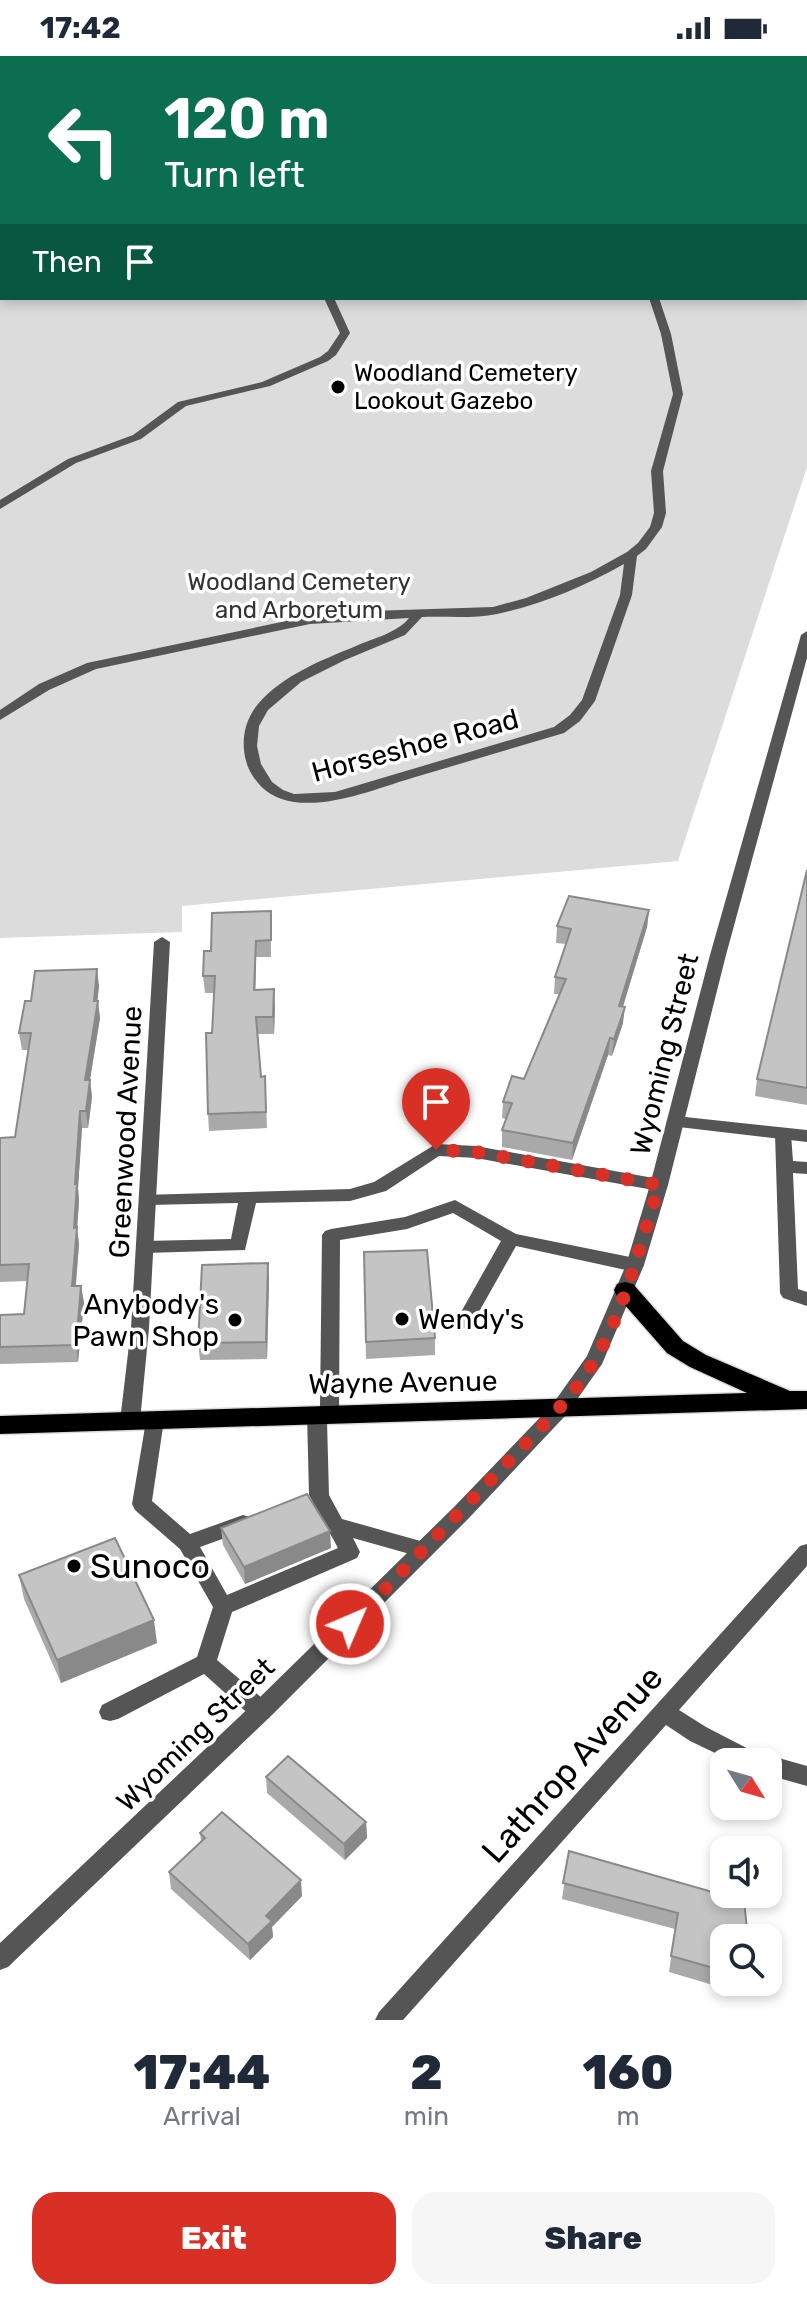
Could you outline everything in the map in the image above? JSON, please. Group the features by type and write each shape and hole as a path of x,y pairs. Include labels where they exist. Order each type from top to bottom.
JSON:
{"main road":[{"path":"625,1290 675,1347 698,1361 797,1400"},
{"name":"Wayne Avenue","path":"0,1425 559,1410 797,1400"}],"street":[{"path":"0,505 72,461 137,437 182,404 275,381 324,359 332,353 345,333 330,300"},
{"path":"0,716 57,680 130,656 310,620 482,612 513,607 595,575 631,555 656,527 660,513 657,471 678,394 666,334 655,300"},
{"name":"Horseshoe Road","path":"418,614 407,628 312,670 263,706 252,722 250,756 269,788 282,796 308,799 336,796 559,730 575,718 588,701 626,595 631,555"},
{"name":"Wyoming Street","path":"0,1959 261,1711 424,1550 559,1410 595,1359 635,1265 659,1185 718,955 807,635"},
{"name":"Greenwood Avenue","path":"162,942 145,1247 142,1504 187,1543"},
{"path":"676,1122 807,1136"},
{"path":"783,1134 789,1293 807,1299"},
{"path":"148,1199 350,1195 380,1187 436,1150 476,1152 659,1185"},
{"path":"784,1166 807,1168"},
{"path":"145,1247 239,1245 248,1197"},
{"path":"223,1606 294,1572 350,1552 335,1525 313,1498 323,1414 331,1235 407,1223 455,1206 511,1239 635,1265"},
{"path":"465,1321 511,1239"},
{"path":"110,1712 206,1663 223,1606 187,1543 265,1514"},
{"path":"335,1525 424,1550"},
{"name":"Lathrop Avenue","path":"387,2020 807,1552"},
{"path":"206,1663 261,1711"},
{"path":"664,1712 727,1748"},
{"path":"782,1769 807,1776"}],"green space":[{"name":"Woodland Cemetery and Arboretum","path":"0,300 807,300 807,467 678,861 182,906 182,932 0,938"}],"building":[{"path":"807,870 807,1088 757,1079"},
{"path":"569,896 649,910 619,1006 625,1007 614,1039 610,1038 573,1143 502,1130 512,1103 503,1102 512,1076 524,1079 566,979 555,977 571,929 557,926"},
{"path":"271,911 271,940 256,941 254,990 274,989 273,1017 256,1017 261,1077 265,1076 266,1112 208,1114 206,1033 212,1033 215,976 203,976 204,951 211,951 212,913"},
{"path":"97,969 94,1001 98,1001 85,1080 90,1080 86,1111 80,1111 75,1184 74,1228 77,1227 72,1286 81,1286 76,1345 0,1347 0,1315 24,1314 29,1264 0,1265 0,1138 15,1137 31,1033 19,1033 25,1001 31,1001 35,971"},
{"path":"427,1250 435,1338 366,1342 364,1252"},
{"name":"Anybody's Pawn Shop","path":"268,1263 266,1342 198,1343 202,1265"},
{"path":"307,1494 330,1531 244,1567 221,1528"},
{"path":"115,1538 154,1620 57,1660 19,1575"},
{"path":"288,1756 366,1822 344,1844 266,1777"},
{"path":"222,1812 301,1880 266,1916 272,1921 248,1944 169,1872 205,1838 200,1833"},
{"path":"569,1851 710,1891 710,1908 745,1908 746,1924 710,1924 710,1967 671,1956 678,1913 563,1883"}],"place":[{"name":"Woodland Cemetery Lookout Gazebo","path":"338,387"},
{"name":"Wendy's","path":"402,1319"},
{"name":"Anybody's Pawn Shop","path":"235,1320"},
{"name":"Sunoco","path":"74,1566"}],"route":[{"path":"350,1624 461,1513 559,1410 581,1382 605,1342 635,1265 659,1185 476,1152 436,1150"}]}
